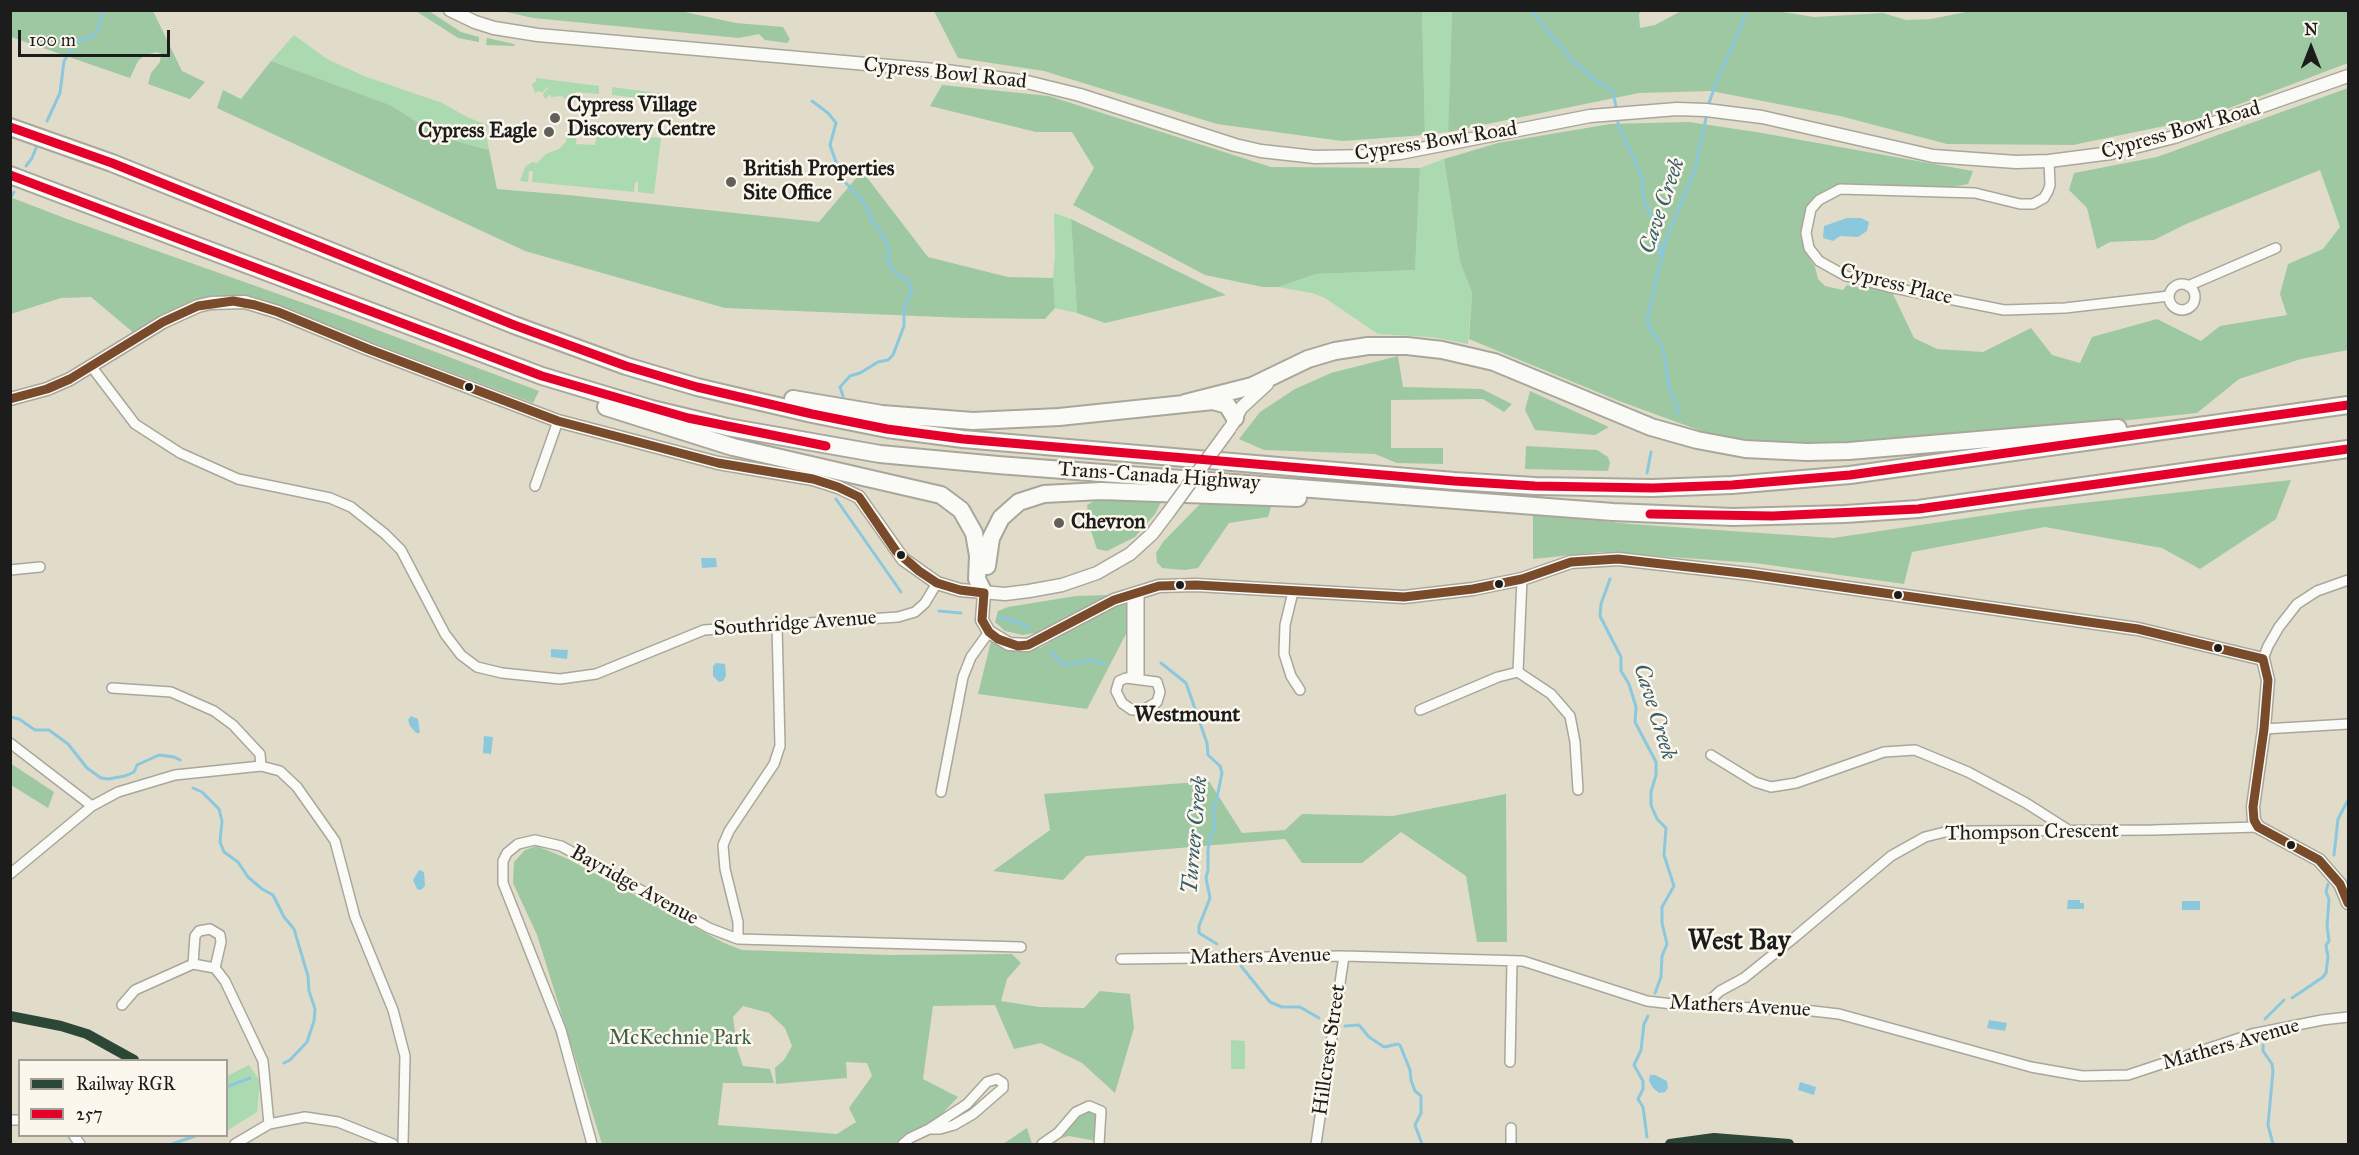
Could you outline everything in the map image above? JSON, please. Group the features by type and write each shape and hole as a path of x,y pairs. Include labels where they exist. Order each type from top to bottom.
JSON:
{"highway":[{"name":"Trans-Canada Highway","path":"10,127 112,163 514,325 626,366 774,406 849,422 944,437 1535,486 1673,487 1807,480 2349,405"},
{"name":"Trans-Canada Highway","path":"10,175 503,362 652,409 727,427 844,449 969,463 1694,516 1854,514 1972,502 2349,449"},
{"path":"1185,404 1252,387 1321,355 1363,347 1425,348 1476,357 1528,375 1651,427 1713,443 1766,451 1849,451 2106,429 2218,424"},
{"path":"503,362 568,394 690,435 766,456 941,495 961,510 974,533 978,556 977,579 984,593"},
{"path":"626,366 812,403 882,414 943,420 1029,419 1221,402 1227,405 1232,423"},
{"path":"984,593 988,550 994,528 1008,510 1019,502 1044,494 1101,491 1323,499 1453,500"}],"street":[{"name":"Cypress Bowl Road","path":"450,10 486,25 538,35 946,71 1027,82 1080,95 1235,145 1306,156 1352,157 1400,153 1590,116 1677,109 1762,117 1933,156 2016,162 2049,161 2111,153 2174,137 2349,76"},
{"name":"Cypress Place","path":"2049,161 2049,191 2039,201 2028,204 1975,193 1840,189 1819,200 1810,209 1807,221 1808,243 1819,261 1846,276 2004,310 2065,308 2169,296 2176,285 2188,286 2276,248"},
{"path":"2169,296 2174,308 2182,311 2189,308 2194,302 2195,295 2188,286"},
{"path":"10,399 47,389 91,366 163,322 198,306 211,303 245,302 278,312 368,349 558,421 718,463 813,479 838,487 859,497 903,559 938,583 960,590 984,593 1029,591 1062,585 1097,573 1130,554 1152,534 1257,392 1295,366"},
{"name":"Southridge Avenue","path":"91,366 135,424 180,453 238,479 330,498 351,507 401,550 445,634 461,655 477,667 502,673 560,679 596,674 704,630 898,617 915,612 926,603 938,583"},
{"path":"535,486 558,421"},
{"path":"984,593 982,620 989,632 1009,644 1028,645 1114,600 1159,586 1196,585 1404,597 1473,589 1522,579 1571,562 1618,559 1648,561 2138,629 2264,659"},
{"path":"10,570 40,567"},
{"path":"1518,672 1522,579"},
{"path":"2258,827 2254,820 2253,807 2264,729 2268,680 2264,659 2268,646 2297,604 2318,591 2349,580"},
{"path":"1293,592 1286,626 1284,654 1291,676 1300,690"},
{"path":"1135,593 1136,678"},
{"name":"Bayridge Avenue","path":"592,1144 561,1030 503,883 502,867 507,853 518,844 535,840 561,846 709,928 738,939 738,922 725,869 723,845 729,831 774,764 780,746 777,625"},
{"path":"941,792 963,677 971,657 989,632"},
{"path":"1420,710 1498,677 1518,672 1551,694 1570,716 1575,742 1578,790"},
{"path":"1136,678 1156,682 1160,692 1157,702 1143,710 1132,710 1122,703 1116,691 1119,681 1136,678"},
{"path":"112,688 171,692 214,711 233,725 260,754 261,766"},
{"path":"2264,729 2349,723"},
{"path":"10,743 92,806"},
{"path":"1711,755 1755,782 1771,787 1796,783 1884,752 1915,750 1968,772 2026,803 2070,831"},
{"path":"10,874 92,806 118,792 175,775 261,766 280,771 297,787 335,841 355,917 393,1010 405,1056 403,1144"},
{"name":"Thompson Crescent","path":"1705,1005 1720,991 1744,978 1891,856 1911,843 1945,832 2258,827 2319,860 2344,882 2349,903"},
{"path":"193,964 195,936 199,931 210,929 220,935 221,942 215,968"},
{"path":"738,939 1021,947"},
{"name":"Mathers Avenue","path":"1121,958 1344,956 1533,963 1647,1001 1671,1005 1804,1010 1839,1014 2031,1067 2096,1077 2128,1075 2252,1034 2349,1017"},
{"name":"Hillcrest Street","path":"1316,1144 1344,956"},
{"path":"1510,1062 1512,961"},
{"path":"122,1005 135,990 193,964 215,968 225,981 263,1061 269,1124"},
{"path":"903,1144 967,1104 987,1082 997,1079 1003,1083 1000,1093 964,1120 940,1129 929,1129"},
{"path":"1042,1144 1052,1138 1076,1112 1089,1106 1101,1111 1099,1144"},
{"path":"235,1144 269,1124 305,1117 338,1122 393,1144"},
{"path":"1511,1128 1511,1144"}],"green space":[{"path":"11,10 153,11 182,71 205,82 190,99 148,84 151,73 160,62 161,54 157,52 145,55 138,61 130,78 11,37"},
{"path":"1683,10 1776,11 1814,17 1883,13 1906,20 1931,19 1976,10 2348,11 2348,63 2203,118 2073,145 1947,144 1840,116 1711,91 1639,93 1448,132 1452,11 1642,11 1639,14 1640,28 1655,25"},
{"path":"416,11 429,11 461,32 479,37 479,42 458,38"},
{"path":"502,11 680,11 736,23 783,27 790,39 787,43 765,40 759,34 739,38 533,18"},
{"path":"934,11 1422,11 1425,135 1342,141 1217,124 1044,71 958,58"},
{"path":"1422,11 1452,11 1448,132 1425,135"},
{"path":"294,35 327,59 364,76 442,103 469,118 488,125 486,132 489,150 441,137 390,105 271,61"},
{"path":"487,38 514,44 515,46 486,45"},
{"path":"271,61 390,105 441,137 489,150 497,189 819,222 862,171 928,257 1008,277 1053,278 1055,308 1045,319 725,308 525,251 217,108 223,90 241,99"},
{"path":"536,78 599,86 599,94 576,92 575,101 569,102 562,96 551,97 550,94 545,99 543,94 551,85 541,93 539,91 535,93 532,84"},
{"path":"942,85 1049,96 1271,167 1420,168 1415,270 1316,274 1278,287 1263,287 1205,275 1073,205 1094,168 1072,132 1036,132 930,106"},
{"path":"612,87 665,94 668,99 667,103 647,99 644,94 639,94 638,98 612,95"},
{"path":"2348,88 2348,350 2301,359 2239,379 2197,413 1918,442 1803,446 1715,436 1619,401 1469,339 1472,293 1460,262 1444,159 1498,143 1610,124 1689,122 1973,171 1968,184 1952,187 1863,185 1813,200 1807,207 1803,219 1804,250 1815,267 1818,279 1825,286 1843,290 1847,285 1862,288 1868,285 1892,292 1914,338 1937,349 1983,352 2031,328 2052,355 2080,363 2092,337 2157,319 2201,341 2220,326 2287,315 2280,294 2288,264 2323,249 2340,227 2320,170 2186,224 2154,240 2110,242 2097,249 2087,208 2069,190 2074,173 2157,157"},
{"path":"577,131 576,144 595,145 597,132 661,138 654,194 638,192 638,182 635,182 634,192 532,182 533,172 531,171 529,171 528,182 520,181 525,167 532,162 537,163 546,154 559,149 566,142 567,136"},
{"path":"1444,159 1460,262 1472,293 1468,344 1432,337 1378,334 1325,298 1312,293 1278,287 1316,274 1415,270 1420,168"},
{"path":"10,197 343,317 539,391 533,403 295,314 229,299 135,334 91,297 61,298 11,314"},
{"path":"1054,213 1071,219 1077,313 1055,308"},
{"path":"1071,219 1226,295 1105,323 1077,313"},
{"path":"1398,356 1403,387 1482,389 1512,404 1504,412 1483,399 1391,400 1391,448 1443,448 1443,464 1397,463 1375,454 1264,450 1239,439 1260,412 1295,389 1331,373"},
{"path":"1530,391 1609,427 1595,435 1535,430 1525,410"},
{"path":"1526,446 1597,450 1608,457 1610,463 1608,471 1525,469"},
{"path":"2291,480 2276,519 2200,569 2162,548 2045,527 1912,552 1904,584 1755,563 1601,552 1533,559 1533,514 1630,524 1833,538 2028,509"},
{"path":"1156,498 1161,502 1155,514 1135,537 1107,551 1097,549 1090,528 1087,505 1096,500"},
{"path":"1211,499 1273,501 1268,517 1229,523 1198,568 1184,570 1162,568 1157,562 1156,553 1163,542 1199,505"},
{"path":"1108,595 1091,607 1041,632 1023,635 1005,631 995,622 998,611 1008,607 1076,596"},
{"path":"1118,603 1125,603 1129,609 1127,632 1087,709 978,694 991,641 1014,651 1040,648"},
{"path":"10,763 54,792 48,808 11,785"},
{"path":"1209,781 1242,833 1285,830 1302,814 1393,816 1506,794 1507,942 1477,942 1466,876 1401,832 1362,863 1302,863 1285,839 1086,856 1063,880 993,871 1050,830 1044,794"},
{"name":"McKechnie Park","path":"537,846 568,859 724,943 742,950 889,955 1012,954 1021,963 1007,979 1001,1001 1039,1007 1084,1008 1100,991 1130,994 1134,1028 1115,1093 1082,1063 1041,1043 1014,1049 995,1005 933,1006 923,1079 958,1097 937,1119 906,1136 899,1144 602,1144 537,935 513,883 514,862 525,850","holes":["743,1006 769,1013 785,1028 792,1046 784,1060 775,1068 776,1084 847,1078 846,1062 867,1063 872,1076 849,1108 856,1122 837,1134 718,1125 723,1083 774,1083 770,1069 743,1066 737,1048 733,1017"]},
{"path":"1231,1040 1245,1041 1245,1069 1231,1069"},
{"path":"249,1065 260,1081 257,1112 228,1130 228,1076"},
{"path":"1088,1110 1097,1113 1096,1141 1069,1136 1061,1138 1073,1119"},
{"path":"1027,1128 1032,1144 1003,1144"}],"water":[{"path":"1847,218 1861,218 1869,222 1867,231 1858,237 1840,236 1833,241 1823,238 1824,226"},
{"path":"701,558 716,558 717,567 702,568"},
{"path":"551,649 568,650 567,659 551,657"},
{"path":"716,663 725,664 726,676 723,681 719,682 713,676 713,666"},
{"path":"411,716 418,719 420,733 416,733 410,726 408,720"},
{"path":"484,736 493,737 491,754 483,753"},
{"path":"419,870 424,872 425,886 421,890 417,889 413,880"},
{"path":"2068,900 2080,900 2080,903 2084,903 2084,909 2067,909"},
{"path":"2182,901 2200,901 2200,910 2182,910"},
{"path":"1989,1020 2007,1023 2005,1031 1987,1028"},
{"path":"1650,1075 1667,1081 1668,1088 1665,1092 1659,1093 1653,1088 1649,1081"},
{"path":"1800,1082 1816,1087 1814,1095 1798,1090"}],"waterway":[{"path":"47,121 60,93 64,61 79,40 94,36 99,28 102,10"},
{"path":"1531,10 1572,60 1594,79 1612,90 1617,110"},
{"name":"Cave Creek","path":"1708,106 1746,10"},
{"name":"Turner Creek","path":"812,101 828,113 836,123 830,145 842,179 861,199 872,222 879,229 889,249 887,258 891,268 900,277 907,279 912,289 904,310 904,326 893,355 888,360 878,362 850,376 840,387 843,396"},
{"name":"Cave Creek","path":"1677,414 1678,408 1669,388 1663,348 1647,320 1666,239 1695,170 1707,113"},
{"path":"1618,117 1618,124 1642,177 1644,202 1657,225 1660,254"},
{"path":"26,166 38,143"},
{"path":"10,199 14,192"},
{"name":"Cave Creek","path":"1647,473 1651,452"},
{"name":"Turner Creek","path":"836,499 901,592"},
{"name":"Cave Creek","path":"1610,579 1601,604 1600,616 1621,657 1621,671 1629,684 1636,707 1635,722 1656,762 1651,805 1657,819 1666,828 1664,855 1674,886 1662,907 1662,923 1667,944 1662,956 1661,977 1655,993"},
{"name":"Turner Creek","path":"939,611 961,613"},
{"name":"Turner Creek","path":"999,617 1022,624 1029,629"},
{"name":"Turner Creek","path":"1051,652 1063,665 1092,660 1105,664"},
{"name":"Turner Creek","path":"1161,663 1186,683 1207,743 1208,755 1220,766 1222,773 1213,807 1215,830 1211,835 1208,849 1206,878 1210,898 1199,926 1199,933 1217,944"},
{"path":"10,717 19,719 35,730 49,730 68,744 87,768 101,778 125,776 134,772 137,765 159,755 180,760"},
{"path":"193,788 202,792 219,809 222,821 220,842 224,852 238,862 248,877 273,895 284,917 294,929 315,1009 314,1021 307,1042 290,1060 284,1063"},
{"path":"2334,855 2338,819 2348,800"},
{"path":"2292,998 2326,973 2328,957 2326,945 2329,941 2327,926 2329,899 2326,892 2328,884"},
{"name":"Turner Creek","path":"1241,966 1270,1002 1282,1007 1300,1007 1319,1018"},
{"path":"2265,1019 2284,1000"},
{"name":"Cave Creek","path":"1647,1137 1643,1107 1638,1099 1643,1089 1643,1081 1634,1065 1641,1050 1644,1024 1648,1016"},
{"name":"Turner Creek","path":"1345,1026 1359,1025 1369,1037 1384,1047 1400,1045 1415,1091 1421,1096 1421,1113 1415,1125 1422,1144"},
{"path":"2263,1045 2263,1051 2272,1064 2273,1071 2268,1125 2273,1144"},
{"path":"228,1086 250,1078"},
{"path":"172,1144 192,1137"}],"rail line":[{"name":"RGR","path":"10,1016 61,1026 87,1034 132,1059"},
{"name":"RGR","path":"1670,1144 1714,1138 1789,1144"}],"transit line":[{"name":"257","path":"10,127 112,163 514,325 626,366 697,387 812,414 887,429 963,439 1454,481 1535,486 1653,488 1732,485 1850,475 2348,405"},
{"name":"257","path":"10,175 542,376 688,418 826,446"},
{"path":"10,399 47,389 70,379 163,322 198,306 233,301 255,305 558,421 718,463 813,479 838,487 859,497 896,551 919,571 937,583 960,590 984,593 982,620 989,632 998,639 1018,646 1028,645 1114,600 1159,586 1196,585 1404,597 1473,589 1522,579 1571,562 1618,559 1750,574 2138,629 2263,659 2268,680 2253,807 2254,820 2258,827 2319,860 2340,884 2348,903"},
{"name":"257","path":"1650,514 1773,516 1918,509 2348,449"}],"place":[{"name":"Cypress Village Discovery Centre","path":"555,118"},
{"name":"Cypress Eagle","path":"549,132"},
{"name":"British Properties Site Office","path":"731,182"},
{"name":"Chevron","path":"1059,523"}],"district":[{"name":"Westmount","path":"1187,716"},
{"name":"West Bay","path":"1739,942"}]}
